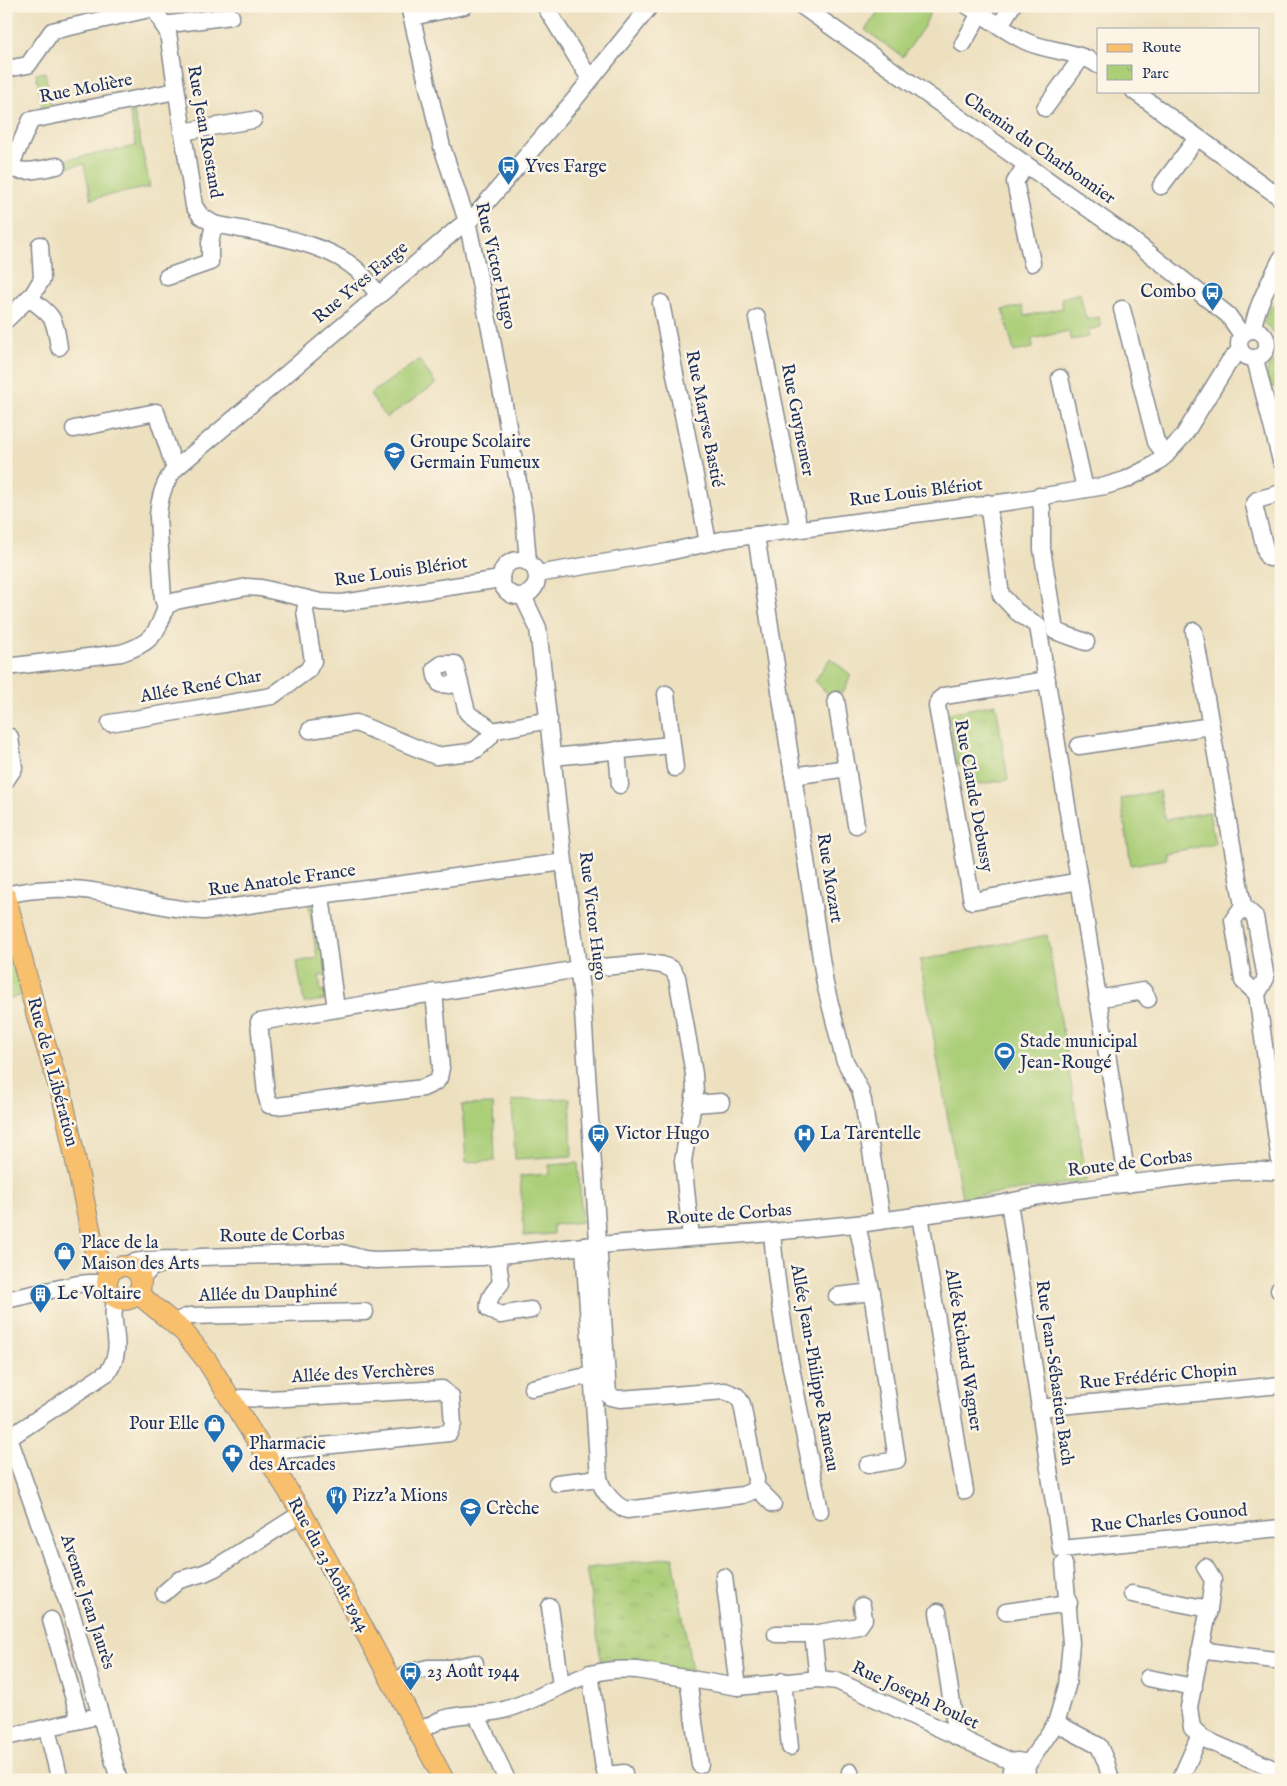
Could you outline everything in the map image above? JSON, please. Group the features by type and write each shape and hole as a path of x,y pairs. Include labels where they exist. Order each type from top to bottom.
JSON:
{"main road":[{"name":"Rue de la Libération","path":"6,896 38,1020 63,1100 95,1252 114,1280 132,1268 136,1271 139,1286"},
{"path":"114,1280 128,1299 139,1286"},
{"name":"Rue du 23 Août 1944","path":"139,1286 192,1340 302,1514 444,1780"}],"street":[{"path":"411,12 464,6"},
{"path":"545,6 590,79"},
{"name":"Rue Yves Farge","path":"166,606 162,599 158,511 163,488 169,476 379,295 476,215 650,6"},
{"name":"Chemin du Charbonnier","path":"802,6 1127,236 1228,315 1245,339 1258,331 1264,336 1267,344 1267,353"},
{"path":"1000,25 1012,6"},
{"path":"6,69 28,65 52,31 153,7"},
{"name":"Rue Jean Rostand","path":"153,7 168,33 194,206 201,216 214,224 314,246 338,256 356,269 379,295"},
{"path":"963,44 974,10 1025,41 1090,59 1097,64"},
{"name":"Rue Victor Hugo","path":"411,12 442,147 467,221 491,334 524,514 526,565"},
{"path":"163,25 231,16"},
{"path":"1045,108 1082,57"},
{"name":"Rue Molière","path":"8,170 31,120 176,91"},
{"path":"1135,92 1281,198"},
{"path":"182,132 253,120"},
{"path":"1161,186 1197,138"},
{"path":"1026,165 1015,182 1032,263"},
{"path":"8,170 25,171 57,166"},
{"path":"167,277 210,262 210,243 214,224"},
{"path":"6,320 29,298 42,279 40,245"},
{"path":"1281,259 1254,323 1245,339 1246,357 1267,353 1281,461"},
{"path":"29,298 52,317 59,347"},
{"name":"Rue Maryse Bastié","path":"661,303 708,542"},
{"path":"1122,310 1156,442 1166,456"},
{"name":"Rue Guynemer","path":"757,318 799,529"},
{"name":"Rue Louis Blériot","path":"526,565 548,571 668,552 708,542 1106,486 1125,480 1154,465 1166,456 1184,435 1245,339"},
{"path":"1060,378 1085,489"},
{"path":"74,429 156,412 175,469"},
{"path":"1281,493 1257,500 1254,505 1267,556 1270,558 1281,556"},
{"path":"1039,496 1042,509 1042,549 1055,631 1086,642"},
{"path":"988,503 1001,595 1017,612 1038,626 1128,1184"},
{"name":"Rue Mozart","path":"756,535 825,984 844,1059 860,1090 882,1220"},
{"path":"507,564 526,565 537,583 532,591 523,596 515,596 503,586 501,579 503,571 507,564"},
{"name":"Rue Louis Blériot","path":"166,606 176,601 246,587 261,588 307,599 342,603 501,579"},
{"name":"Rue Victor Hugo","path":"523,596 538,628 587,1056 590,1246 599,1375"},
{"name":"Allée René Char","path":"110,724 272,696 308,670 313,661 305,611 307,599"},
{"path":"6,667 121,653 137,648 149,641 158,627 166,606"},
{"path":"1194,631 1243,906 1255,917 1266,978 1257,994 1280,1172"},
{"name":"Rue Claude Debussy","path":"1047,680 944,696 939,700 937,706 972,901 1079,881"},
{"path":"460,683 467,712 488,725 492,731"},
{"path":"666,694 672,731 671,745 674,768"},
{"path":"836,700 856,825"},
{"path":"492,731 549,720"},
{"path":"310,730 356,723 436,756 470,752 477,749 490,737 492,731"},
{"path":"1079,746 1211,726"},
{"path":"6,780 14,768 10,736"},
{"path":"553,757 671,745"},
{"path":"617,750 620,785"},
{"path":"793,776 846,768"},
{"name":"Rue Anatole France","path":"6,896 55,889 78,889 188,911 204,911 564,862"},
{"path":"321,896 336,1009"},
{"path":"1243,906 1233,920 1244,981 1257,994"},
{"path":"434,992 442,1068 436,1082 423,1088 373,1095 277,1106 269,1105 266,1094 259,1022 434,992 578,969 649,963 662,964 672,969 677,977 694,1075 694,1104 683,1161 691,1237"},
{"path":"1097,998 1144,991 1148,999"},
{"path":"694,1104 721,1102"},
{"name":"Route de Corbas","path":"139,1286 154,1266 201,1257 342,1253 375,1260 497,1256 691,1237 857,1224 1128,1184 1222,1174 1280,1172"},
{"name":"Rue Jean-Sébastien Bach","path":"1009,1202 1063,1557 1072,1643 1067,1686 1056,1723 1019,1772"},
{"name":"Allée Richard Wagner","path":"920,1215 965,1492"},
{"path":"857,1224 872,1292 897,1460 868,1465"},
{"name":"Allée Jean-Philippe Rameau","path":"772,1232 774,1265 781,1313 820,1511"},
{"path":"497,1256 501,1284 490,1298 488,1304 490,1310 500,1315 531,1310"},
{"name":"Route de Corbas","path":"6,1300 78,1284 114,1280 133,1262 178,1260"},
{"path":"8,1439 108,1372 117,1352 117,1337 113,1314 114,1280"},
{"path":"837,1296 872,1292"},
{"name":"Allée du Dauphiné","path":"174,1322 189,1316 365,1312"},
{"path":"532,1388 599,1375"},
{"path":"599,1375 599,1478 603,1488 616,1504 628,1510 743,1495 756,1487"},
{"path":"599,1375 608,1394 614,1398 725,1391 737,1396 742,1404 756,1487 774,1504"},
{"name":"Rue Frédéric Chopin","path":"1039,1408 1281,1385"},
{"name":"Allée des Verchères","path":"232,1402 241,1398 269,1399 442,1389 451,1397 453,1424 449,1433 274,1450 263,1454"},
{"name":"Avenue Jean Jaurès","path":"8,1439 72,1615 119,1780"},
{"path":"557,1482 599,1478"},
{"path":"164,1593 179,1580 204,1574 302,1514"},
{"name":"Rue Charles Gounod","path":"1063,1557 1281,1528"},
{"path":"1205,1567 1213,1580 1190,1707 1192,1728 1204,1739 1281,1772"},
{"path":"724,1577 738,1686"},
{"path":"1132,1594 1209,1609"},
{"path":"1006,1612 1069,1603"},
{"path":"776,1634 813,1634 858,1626 864,1619 862,1606"},
{"path":"550,1608 561,1685"},
{"path":"938,1612 956,1737"},
{"path":"51,1620 80,1720"},
{"path":"813,1634 818,1679"},
{"path":"1200,1650 1281,1661"},
{"path":"392,1682 416,1671 428,1668 450,1668 476,1663"},
{"name":"Rue Joseph Poulet","path":"419,1731 444,1718 505,1710 541,1697 561,1685 590,1673 622,1668 738,1686 818,1679 837,1681 956,1737 1019,1772"},
{"path":"590,1673 606,1774 610,1776 624,1774"},
{"path":"688,1678 700,1765"},
{"path":"1148,1678 1194,1687"},
{"path":"783,1682 790,1746"},
{"path":"478,1714 507,1780"},
{"path":"6,1737 101,1715"},
{"path":"1056,1723 1100,1746 1110,1780"},
{"path":"47,1729 60,1780"},
{"path":"1181,1778 1200,1735"}],"green space":[{"path":"882,6 932,6 925,25 903,57 865,30"},
{"path":"45,72 52,109 43,111 36,74"},
{"path":"133,107 150,187 91,199 84,164 65,167 64,160 136,146 129,108"},
{"path":"1080,293 1086,319 1099,317 1101,327 1088,330 1089,337 1071,340 1068,331 1032,339 1033,348 1014,352 1003,310 1022,306 1025,316 1063,308 1061,298"},
{"path":"1271,305 1281,312 1281,338 1277,337 1263,322"},
{"path":"419,360 436,384 386,418 370,394"},
{"path":"1272,363 1281,364 1281,385 1270,388 1266,376 1269,365"},
{"path":"830,658 851,675 843,693 836,692 829,695 815,681"},
{"path":"996,704 1008,780 969,786 965,766 957,765 948,713"},
{"path":"1159,791 1165,820 1209,812 1215,844 1165,853 1166,859 1131,865 1121,799"},
{"path":"309,905 314,905 320,912 327,975 319,976 321,991 329,991 330,999 304,1003 297,962 317,958"},
{"path":"6,927 26,995 6,999"},
{"name":"Stade municipal Jean-Rougé","path":"1047,935 1087,1181 962,1198 920,960"},
{"path":"570,1098 572,1156 515,1159 512,1101"},
{"path":"493,1104 495,1161 466,1162 462,1105"},
{"path":"578,1163 582,1222 553,1225 553,1234 524,1236 520,1176 549,1174 549,1165"},
{"path":"673,1557 692,1671 630,1663 602,1665 586,1568"}],"place":[{"name":"Yves Farge","path":"509,186"},
{"name":"Combo","path":"1212,311"},
{"name":"Groupe Scolaire Germain Fumeux","path":"394,471"},
{"name":"Stade municipal Jean-Rougé","path":"1004,1071"},
{"name":"Victor Hugo","path":"599,1153"},
{"name":"La Tarentelle","path":"804,1153"},
{"name":"Place de la Maison des Arts","path":"65,1272"},
{"name":"Le Voltaire","path":"41,1313"},
{"name":"Pour Elle","path":"215,1443"},
{"name":"Pharmacie des Arcades","path":"233,1473"},
{"name":"Pizz'a Mions","path":"336,1515"},
{"name":"Crèche","path":"470,1528"},
{"name":"23 Août 1944","path":"411,1691"}]}
